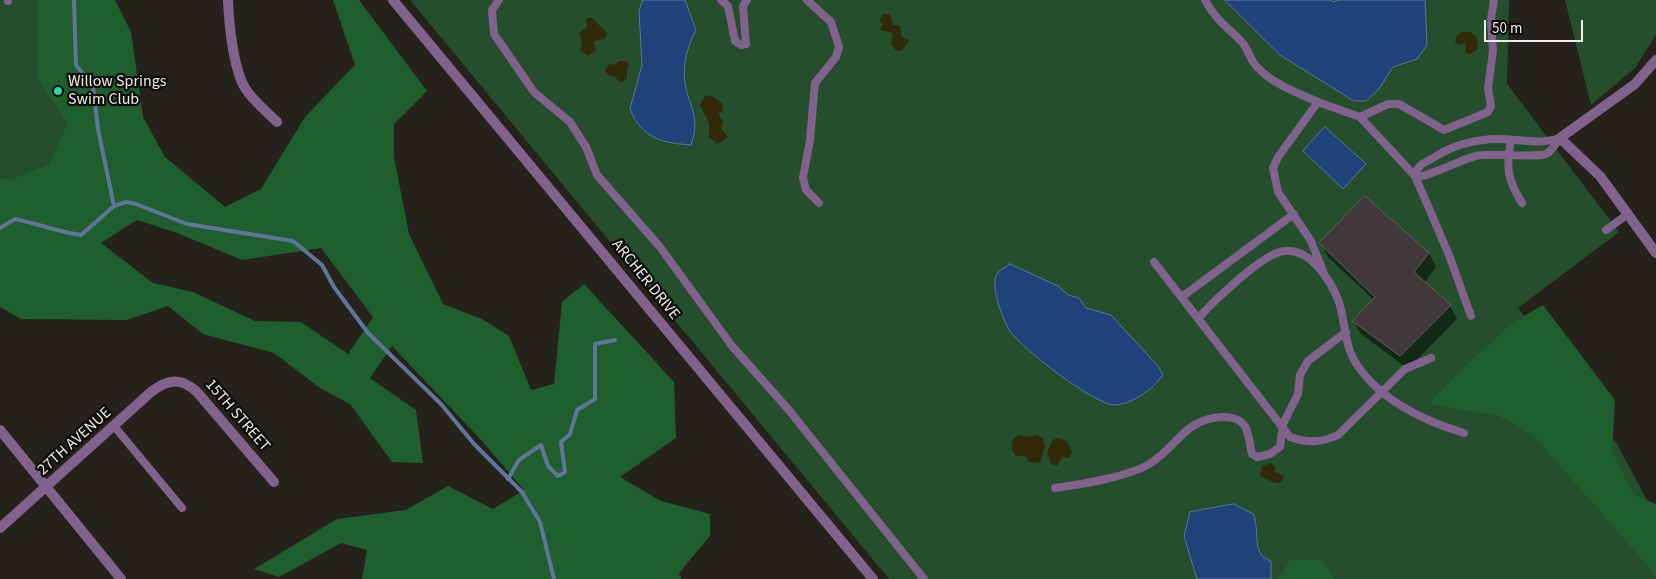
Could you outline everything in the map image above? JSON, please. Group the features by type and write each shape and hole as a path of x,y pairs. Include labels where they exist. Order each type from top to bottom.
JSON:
{"street":[{"path":"228,0 237,67 242,81 253,98 277,122"},
{"name":"ARCHER DRIVE","path":"393,0 873,579"},
{"path":"1654,247 1600,176 1560,138 1635,84 1656,60"},
{"name":"27TH AVENUE","path":"0,528 46,489 151,392 162,384 171,381"},
{"name":"15TH STREET","path":"171,381 181,381 197,392 274,482"},
{"path":"0,430 121,579"}],"lane":[{"path":"500,0 492,10 494,34 534,92 570,122 586,147 597,175 660,247 732,346 788,409 924,579"},
{"path":"721,0 728,6 735,41 741,45 746,44 743,6 746,2"},
{"path":"807,0 831,22 839,47 836,57 815,83 810,140 803,178 806,190 820,203"},
{"path":"1205,0 1211,12 1242,42 1256,66 1272,79 1318,102 1360,118 1415,176 1449,255 1471,316"},
{"path":"1360,118 1388,104 1399,104 1444,130 1488,112 1491,106 1488,88 1493,51 1492,19 1494,0"},
{"path":"728,6 746,2"},
{"path":"1318,102 1278,157 1273,168 1278,192 1311,241 1324,274 1339,302 1346,332 1346,343 1353,359 1382,391 1402,408 1417,416 1464,432"},
{"path":"1415,176 1416,170 1421,165 1443,151 1462,144 1478,140 1548,142 1560,138"},
{"path":"1415,176 1420,178 1429,176 1459,160 1477,155 1509,154 1539,156 1548,153 1560,138"},
{"path":"1511,140 1508,170 1511,185 1522,203"},
{"path":"1182,296 1294,214"},
{"path":"1606,230 1628,214"},
{"path":"1198,318 1218,296 1266,258 1283,251 1294,251 1309,259 1324,274"},
{"path":"1154,262 1182,296 1283,430 1290,437 1303,442 1327,441 1338,435 1405,369 1431,358"},
{"path":"1055,488 1114,477 1151,463 1193,424 1216,417 1239,419 1246,428 1252,454 1257,457 1270,454 1280,447 1283,424 1298,394 1300,375 1308,361 1346,332"},
{"path":"114,426 182,508"}],"green space":[{"name":"Willow Springs Swim Club","path":"0,0 104,0 127,183 0,285"},
{"path":"37,0 115,0 131,32 143,117 165,157 225,207 261,189 305,117 355,65 333,0 359,0 427,91 394,124 394,157 409,234 443,304 482,319 509,336 531,390 554,384 562,302 584,284 674,382 676,438 620,477 661,501 710,514 710,536 679,573 681,579 362,579 367,550 341,543 279,577 254,569 337,519 406,510 448,486 493,509 524,490 481,440 392,346 370,378 416,410 423,463 392,462 350,404 320,388 274,353 203,334 168,306 127,320 21,319 0,307 0,178 11,180 49,164 68,124 37,78","holes":["137,220 177,233 242,260 321,248 373,317 348,354 301,322 255,321 193,292 153,283 101,243"]},
{"path":"410,0 1509,0 1507,84 1619,232 1518,308 1617,444 1656,517 1656,579 889,579"},
{"path":"1565,0 1656,0 1656,35 1635,68 1591,105"},
{"path":"1543,305 1615,400 1612,452 1634,495 1656,504 1656,579 1653,572 1533,435 1499,416 1429,404 1460,371 1512,323"},
{"path":"1291,559 1323,560 1334,579 1278,579"}],"sand":[{"path":"883,14 890,14 893,25 900,26 902,37 909,40 902,51 896,51 891,43 893,33 880,30 883,24 879,21"},
{"path":"591,17 607,33 605,39 594,41 596,50 588,56 580,50 582,45 580,32 587,27 586,19"},
{"path":"1462,32 1470,32 1477,37 1478,49 1470,54 1465,52 1466,43 1459,45 1455,42 1457,35"},
{"path":"619,61 626,61 629,64 627,78 621,83 615,77 608,75 605,70 610,63 615,65"},
{"path":"706,95 712,96 722,103 723,110 718,114 723,121 721,129 728,137 717,144 709,137 709,123 700,105"},
{"path":"1019,435 1030,437 1036,435 1043,438 1045,446 1040,463 1029,462 1025,456 1016,456 1012,450 1012,440"},
{"path":"1057,438 1067,441 1072,452 1069,458 1062,457 1057,466 1051,464 1047,452 1053,440"},
{"path":"1271,463 1275,467 1275,472 1284,476 1281,483 1275,483 1260,476 1262,466"}],"water":[{"path":"643,0 685,0 696,30 690,42 684,70 685,83 695,120 694,136 691,145 671,143 654,138 641,127 630,109 642,65 639,11"},
{"path":"1225,0 1330,0 1333,2 1339,0 1425,0 1427,45 1417,59 1393,67 1379,89 1366,101 1354,101 1280,55"},
{"path":"1325,127 1366,164 1343,189 1303,151"},
{"path":"1010,264 1058,286 1068,295 1079,298 1086,308 1111,315 1158,366 1163,375 1142,395 1129,402 1115,405 1105,403 1076,387 1028,350 1010,331 1004,320 996,296 995,282 998,272"},
{"path":"1234,504 1253,514 1258,548 1265,558 1271,561 1271,579 1197,579 1184,536 1190,512"}],"building":[{"path":"1365,196 1429,253 1414,272 1451,305 1400,356 1352,321 1375,297 1319,243"}],"waterway":[{"path":"74,0 76,65 93,87 98,129 114,206"},
{"path":"0,228 15,219 81,235 114,206 126,202 136,204 187,224 293,241 322,265 334,287 368,333 441,404 474,444 522,492 540,522 554,579"},
{"path":"508,479 519,460 541,445 548,466 558,476 565,472 561,442 570,434 577,410 595,399 595,344 615,340"}],"place":[{"name":"Willow Springs Swim Club","path":"58,91"}]}
